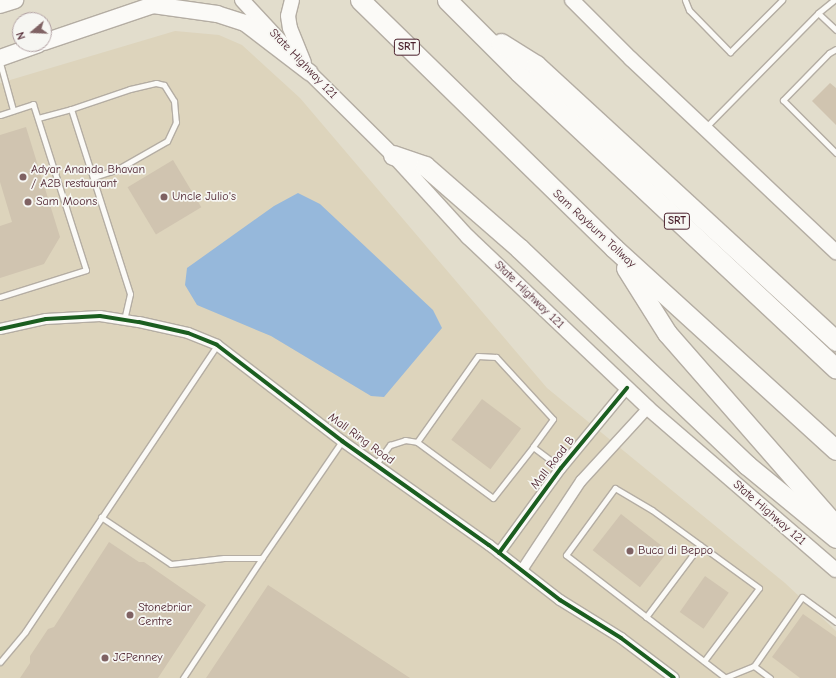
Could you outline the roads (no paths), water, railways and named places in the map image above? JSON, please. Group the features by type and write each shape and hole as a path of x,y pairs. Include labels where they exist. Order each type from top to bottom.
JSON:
{"highway":[{"name":"Sam Rayburn Tollway","path":"360,0 453,94 614,248 836,450"},
{"name":"SRT","path":"447,0 470,23 527,69 836,368"},
{"path":"527,69 836,341"},
{"path":"393,155 424,166 519,248 747,466 836,538"},
{"path":"614,248 667,332 836,526"}],"main road":[{"path":"0,5 15,0"},
{"path":"52,39 143,6 169,0"},
{"name":"State Highway 121","path":"242,0 309,72 393,155 468,237 648,408 836,570"},
{"path":"292,0 288,16 290,28 309,72"},
{"path":"572,0 836,252"},
{"path":"143,6 217,14 245,23 309,72"},
{"path":"0,58 17,52"}],"street":[{"name":"Mall Ring Road","path":"0,329 26,322 76,316 124,319 188,333 216,345 342,441 376,464 668,676"},
{"name":"Mall Road B","path":"499,553 561,468 627,388"},
{"path":"522,570 581,481 648,408"}],"lane":[{"path":"685,0 690,10 730,52 782,0"},
{"path":"705,128 830,1"},
{"path":"818,13 836,30"},
{"path":"836,49 829,53 783,100 836,153"},
{"path":"0,63 13,110"},
{"path":"38,118 71,109 130,89 156,83 164,84 174,101 176,122 167,141 118,169 93,177"},
{"path":"0,115 33,104 86,270 0,297"},
{"path":"71,109 130,294 124,319"},
{"path":"0,662 25,632 216,345"},
{"path":"376,464 390,445 405,440 417,442 493,498 553,419 496,357 478,356 417,442"},
{"path":"183,678 262,558 342,441"},
{"path":"533,447 561,468"},
{"path":"704,661 759,588 700,544 615,488 566,555 725,678 754,666 802,598 836,622"},
{"path":"101,517 171,564 224,558 262,558"},
{"path":"646,617 700,544"},
{"path":"754,666 770,678"}],"water":[{"path":"298,193 320,204 433,310 442,328 384,397 371,396 271,336 197,305 185,285 187,268 274,206"}],"place":[{"name":"Adyar Ananda Bhavan / A2B restaurant","path":"23,177"},
{"name":"Uncle Julio's","path":"164,197"},
{"name":"Sam Moons","path":"28,202"},
{"name":"Buca di Beppo","path":"630,551"},
{"name":"Stonebriar Centre","path":"130,615"},
{"name":"JCPenney","path":"105,658"}]}
